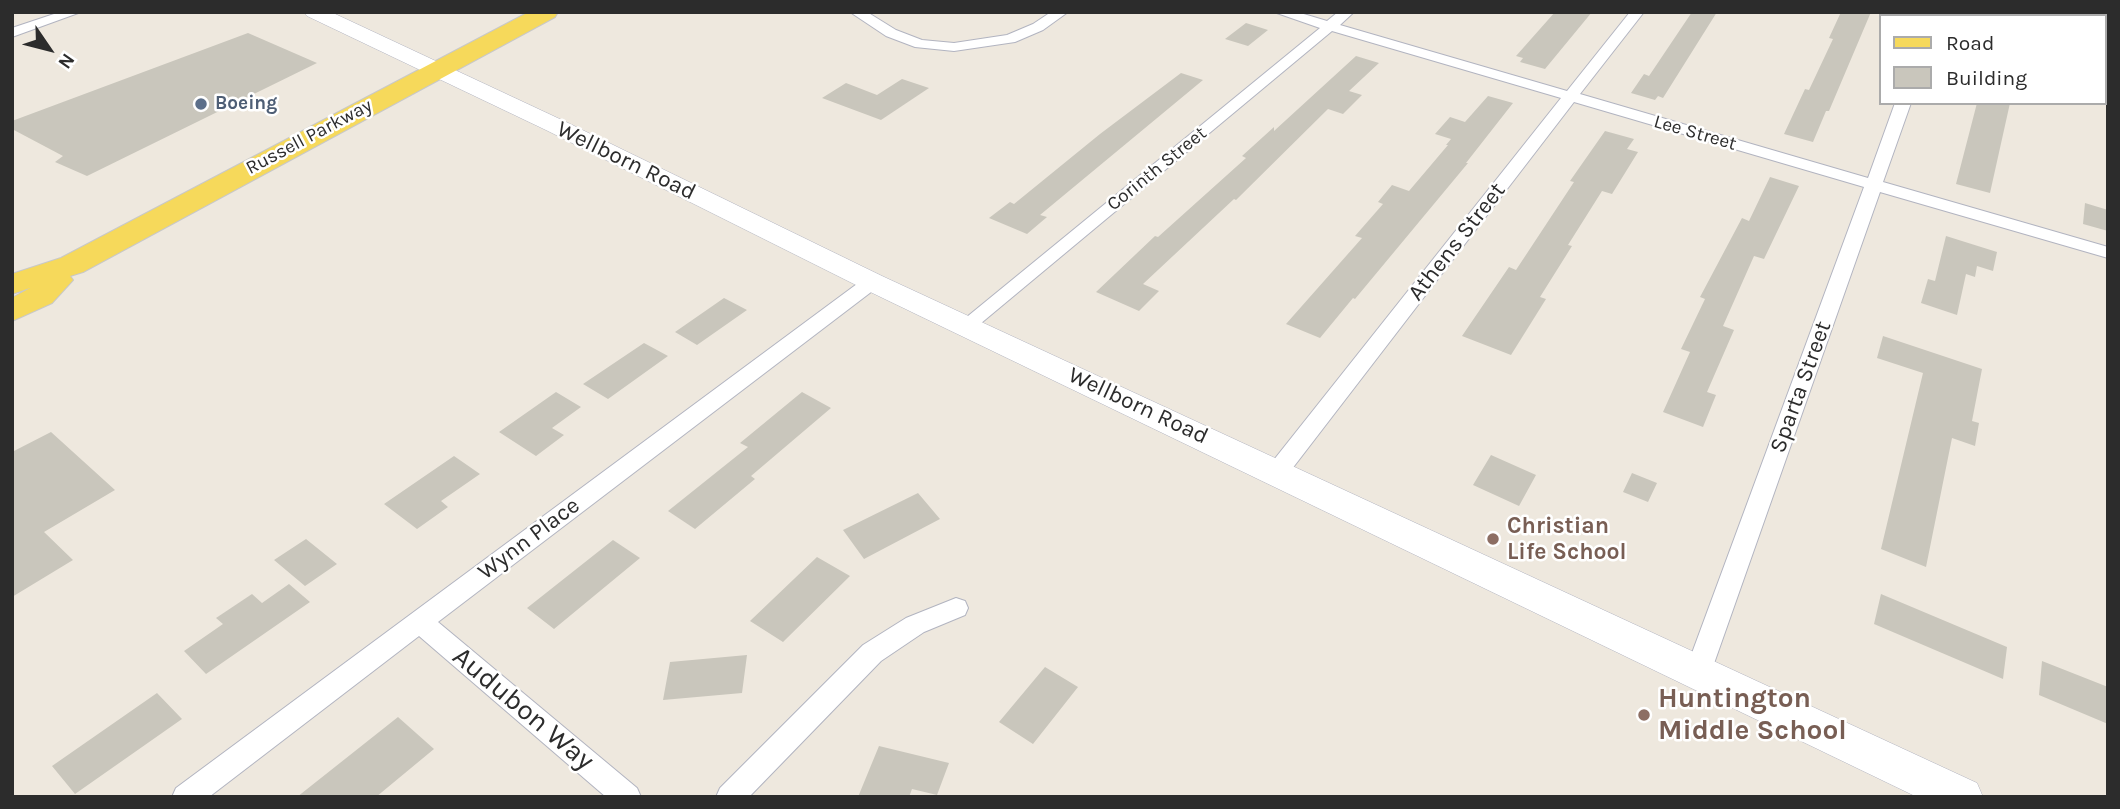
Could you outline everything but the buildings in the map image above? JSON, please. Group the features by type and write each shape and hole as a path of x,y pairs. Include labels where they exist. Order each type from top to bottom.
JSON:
{"main road":[{"name":"Russell Parkway","path":"12,284 72,265 547,12"},
{"name":"Russell Parkway","path":"12,311 41,296 72,265"}],"street":[{"path":"12,33 74,12"},
{"name":"Wellborn Road","path":"314,12 437,69 872,282 968,325 1962,797"},
{"path":"857,12 891,33 911,41 954,47 1010,39 1038,27 1061,12"},
{"name":"Lee Street","path":"1282,12 2108,253"},
{"name":"Corinth Street","path":"968,325 1347,12"},
{"name":"Athens Street","path":"1277,472 1637,12"},
{"name":"Sparta Street","path":"1698,672 1902,105"},
{"name":"Wynn Place","path":"186,797 872,282"},
{"path":"730,797 872,653 915,625 956,608"},
{"name":"Audubon Way","path":"419,621 628,797"}],"place":[{"name":"Boeing","path":"201,104"},
{"name":"Christian Life School","path":"1493,539"},
{"name":"Huntington Middle School","path":"1644,715"}]}
